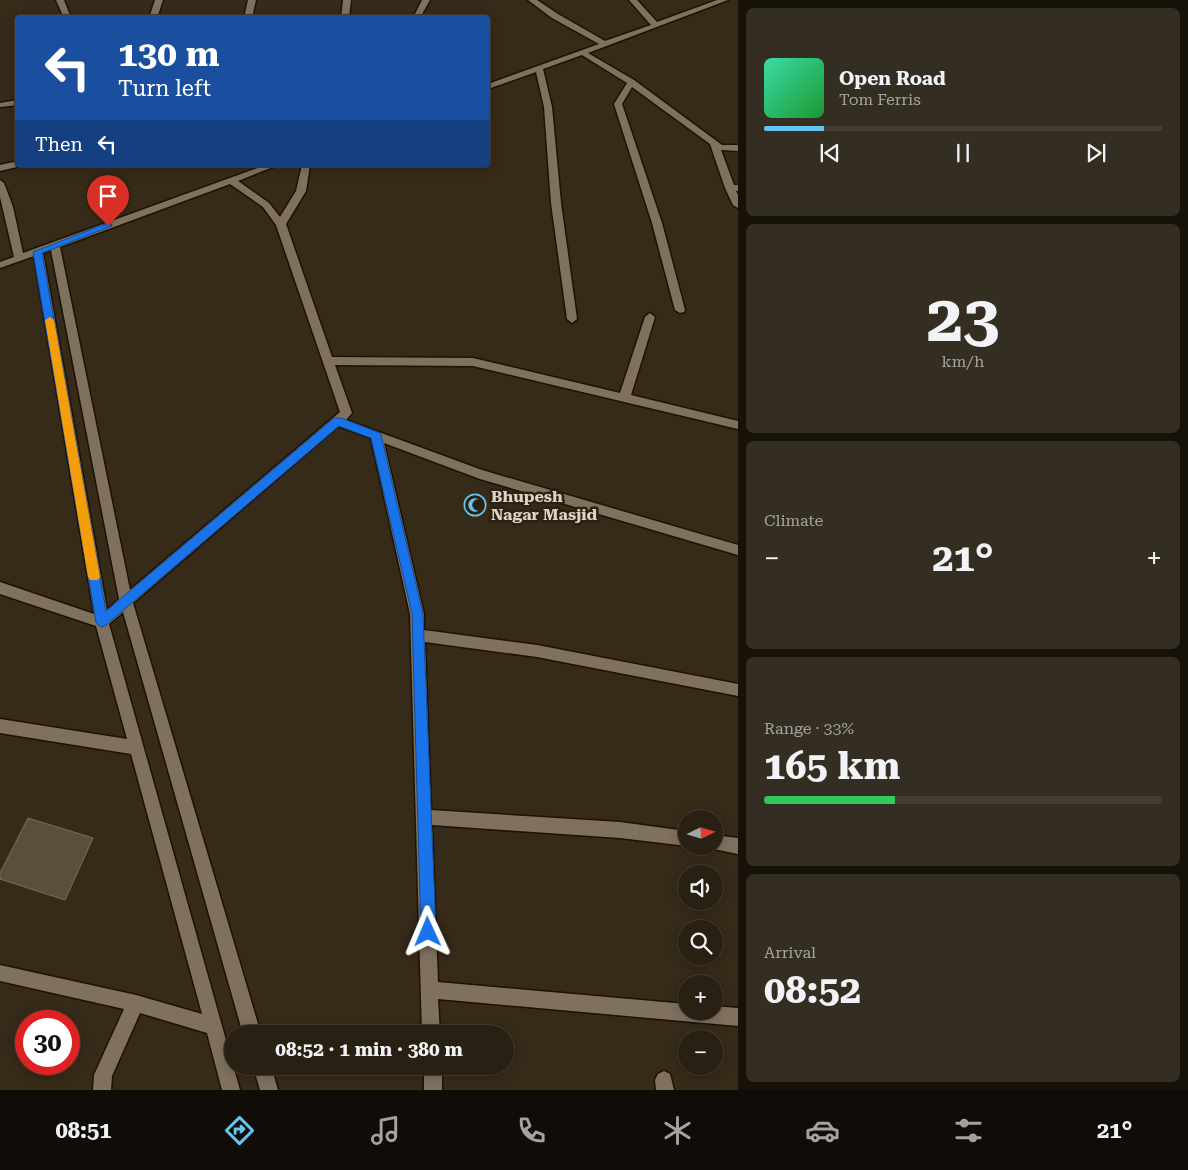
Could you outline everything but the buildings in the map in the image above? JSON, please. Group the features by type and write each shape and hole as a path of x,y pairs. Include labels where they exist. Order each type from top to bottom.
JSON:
{"street":[{"path":"60,0 67,15"},
{"path":"154,15 159,0"},
{"path":"249,15 252,0"},
{"path":"345,15 347,0"},
{"path":"418,15 426,0"},
{"path":"532,0 555,16 605,44"},
{"path":"633,0 655,25"},
{"path":"490,86 724,0"},
{"path":"582,52 631,82 720,147 738,148"},
{"path":"539,68 548,108 556,203 572,319"},
{"path":"631,82 618,104 658,223 680,310"},
{"path":"0,105 15,102"},
{"path":"714,143 734,188 738,205"},
{"path":"0,168 15,165"},
{"path":"0,265 268,167"},
{"path":"281,224 301,191 306,167"},
{"path":"102,622 346,412 281,224 266,205 232,180"},
{"path":"0,183 8,207 19,259"},
{"path":"55,246 126,601 249,1025"},
{"path":"38,252 102,622 231,1090"},
{"path":"625,396 650,317"},
{"path":"328,361 473,362 625,396 738,425"},
{"path":"337,421 480,474 738,550"},
{"path":"376,435 418,614 432,1025"},
{"path":"0,588 102,622"},
{"path":"418,636 537,650 738,690"},
{"path":"0,726 137,748"},
{"path":"426,817 620,830 678,838"},
{"path":"723,844 738,846"},
{"path":"0,973 136,1002 213,1026"},
{"path":"430,990 738,1017"},
{"path":"102,1090 104,1075 136,1002"},
{"path":"265,1075 269,1090"},
{"path":"432,1075 433,1090"}],"slow traffic":[{"path":"50,320 94,577"}],"place":[{"name":"Bhupesh Nagar Masjid","path":"475,505"}],"route":[{"path":"108,226 38,252 102,622 337,421 376,435 418,614 428,932"}]}
